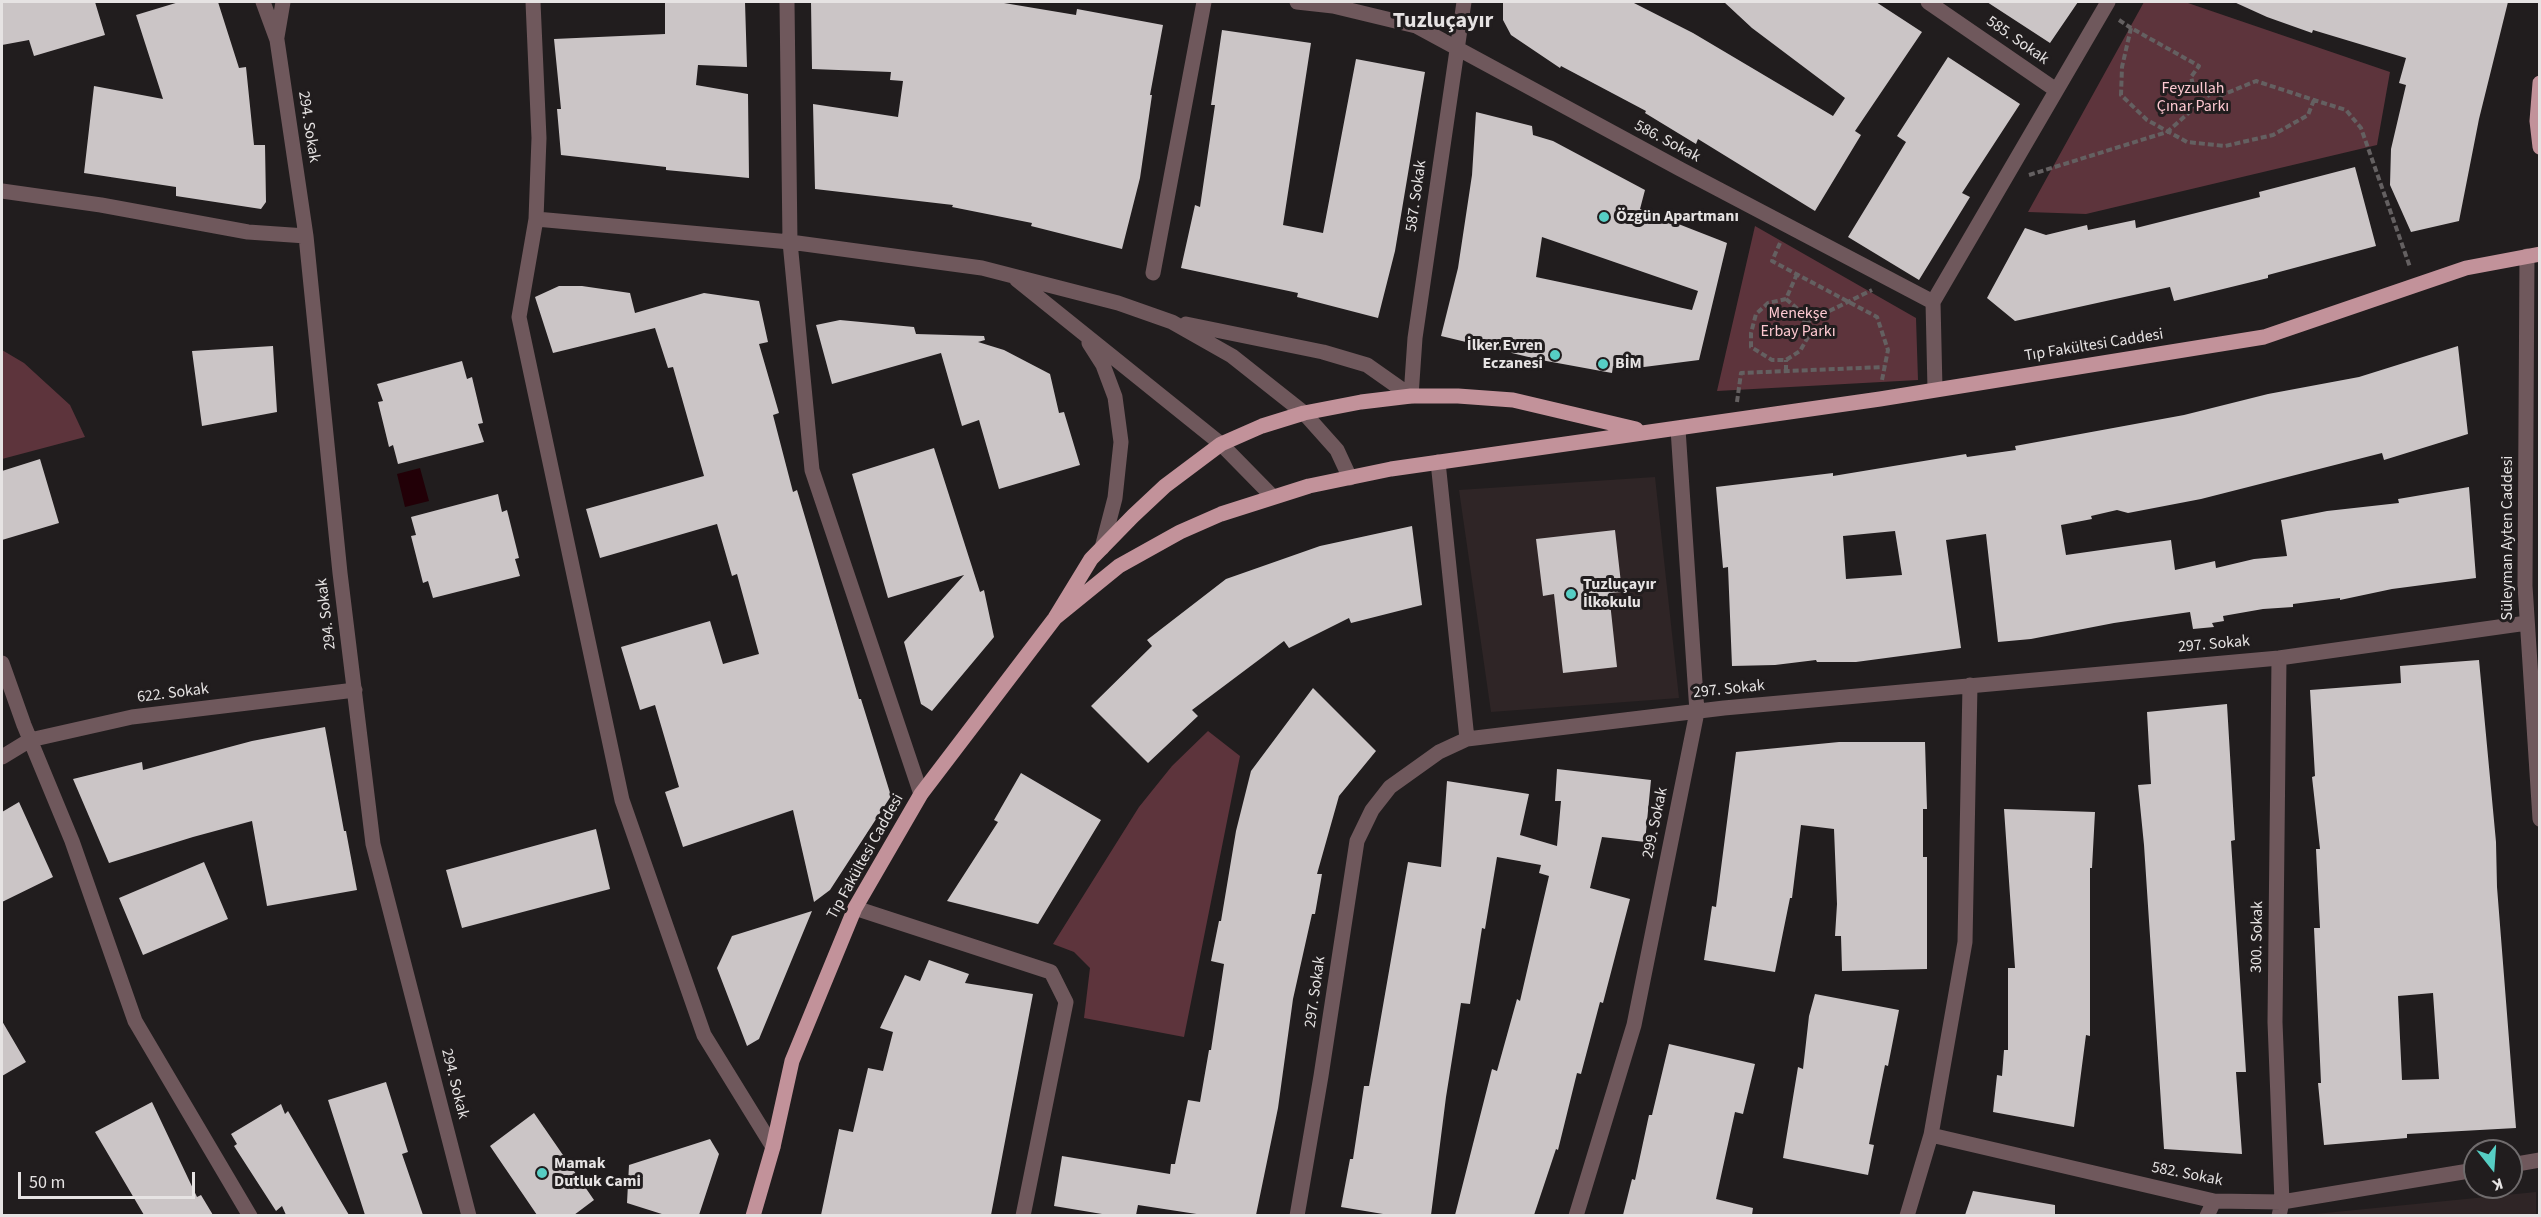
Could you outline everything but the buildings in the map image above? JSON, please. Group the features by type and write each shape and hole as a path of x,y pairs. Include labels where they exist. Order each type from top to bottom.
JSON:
{"main road":[{"path":"2540,84 2537,121 2540,147"},
{"name":"Tıp Fakültesi Caddesi","path":"753,1215 792,1061 855,908 921,794 1055,618 1119,566 1180,532 1221,514 1309,486 1438,462 1735,421 2264,337 2466,268 2533,255"},
{"path":"1055,618 1091,559 1165,486 1221,444 1262,426 1304,413 1361,402 1411,396 1458,396 1514,400 1644,432"}],"street":[{"name":"294. Sokak","path":"263,2 277,40 306,236 373,844 469,1215"},
{"path":"277,40 283,2"},
{"path":"533,2 539,138 536,219 519,318 622,800 704,1035 772,1147"},
{"path":"787,2 790,242 812,470 921,794"},
{"path":"1153,273 1204,2"},
{"name":"586. Sokak","path":"1298,2 1333,4 1416,27 1933,302"},
{"name":"587. Sokak","path":"1411,396 1415,338 1464,2"},
{"name":"585. Sokak","path":"1928,2 2056,90"},
{"path":"1935,389 1933,302 2108,2"},
{"path":"2,191 132,210 248,232 306,236"},
{"path":"536,219 790,242 982,268 1118,303 1172,322 1323,352 1367,365 1411,396"},
{"name":"Süleyman Ayten Caddesi","path":"2533,255 2524,586 2540,819"},
{"path":"1012,276 1221,444 1273,497"},
{"path":"1172,322 1232,356 1304,413 1337,450 1350,478"},
{"path":"1083,333 1103,365 1115,397 1120,442 1115,498 1102,548"},
{"name":"299. Sokak","path":"1576,1215 1634,1025 1698,712 1678,429"},
{"path":"1438,462 1467,739"},
{"name":"297. Sokak","path":"1297,1215 1322,1076 1357,841 1372,810 1390,787 1429,758 1467,739 1698,712 2279,658 2527,623"},
{"name":"300. Sokak","path":"2279,658 2275,1022 2280,1209"},
{"path":"2,663 30,740 72,840 135,1021 250,1215"},
{"path":"1907,1215 1931,1135 1965,942 1970,685"},
{"name":"622. Sokak","path":"2,757 30,740 132,717 355,690"},
{"path":"855,908 1051,972 1066,1002 1023,1215"},
{"name":"582. Sokak","path":"1931,1135 2214,1201 2280,1209 2463,1172"},
{"path":"2523,1163 2540,1160"},
{"path":"2207,1215 2214,1201"}],"path":[{"path":"2314,100 2308,114 2273,135 2225,146 2187,142 2147,120 2121,94 2122,67 2131,28 2199,66 2191,77 2194,88 2222,95 2256,81 2346,110 2361,128 2416,285"},
{"path":"2002,184 2069,160 2167,132 2211,93"},
{"path":"1788,226 1772,261 1877,317 1888,350 1883,367 1880,399"},
{"path":"1786,299 1797,274"},
{"path":"1805,323 1891,280"},
{"path":"1786,299 1798,310 1805,323 1808,337 1800,351 1786,360 1772,360 1751,347 1751,333 1756,314 1761,309 1768,303 1786,299"},
{"path":"1786,360 1786,371"},
{"path":"1735,421 1741,373 1883,367"}],"shaded area":[{"path":"420,468 429,501 405,507 397,474"},
{"name":"Tuzluçayır İlkokulu","path":"1655,477 1679,698 1491,712 1459,490"},
{"path":"2536,1192 2536,1215 2305,1215 2466,1199 2523,1199 2523,1193"}],"green space":[{"name":"Feyzullah Çınar Parkı","path":"2144,2 2185,2 2390,72 2377,145 2086,214 2028,212"},
{"name":"Menekşe Erbay Parkı","path":"1755,226 1916,318 1918,380 1717,391"},
{"path":"2,350 24,363 70,405 85,437 2,459"},
{"path":"1208,731 1240,756 1184,1037 1084,1018 1090,968 1074,952 1053,944 1139,807 1172,766"}],"place":[{"name":"Özgün Apartmanı","path":"1604,217"},
{"name":"İlker Evren Eczanesi","path":"1555,355"},
{"name":"BİM","path":"1603,364"},
{"name":"Tuzluçayır İlkokulu","path":"1571,594"},
{"name":"Mamak Dutluk Cami","path":"542,1173"}],"district":[{"name":"Tuzluçayır","path":"1443,22"}]}
